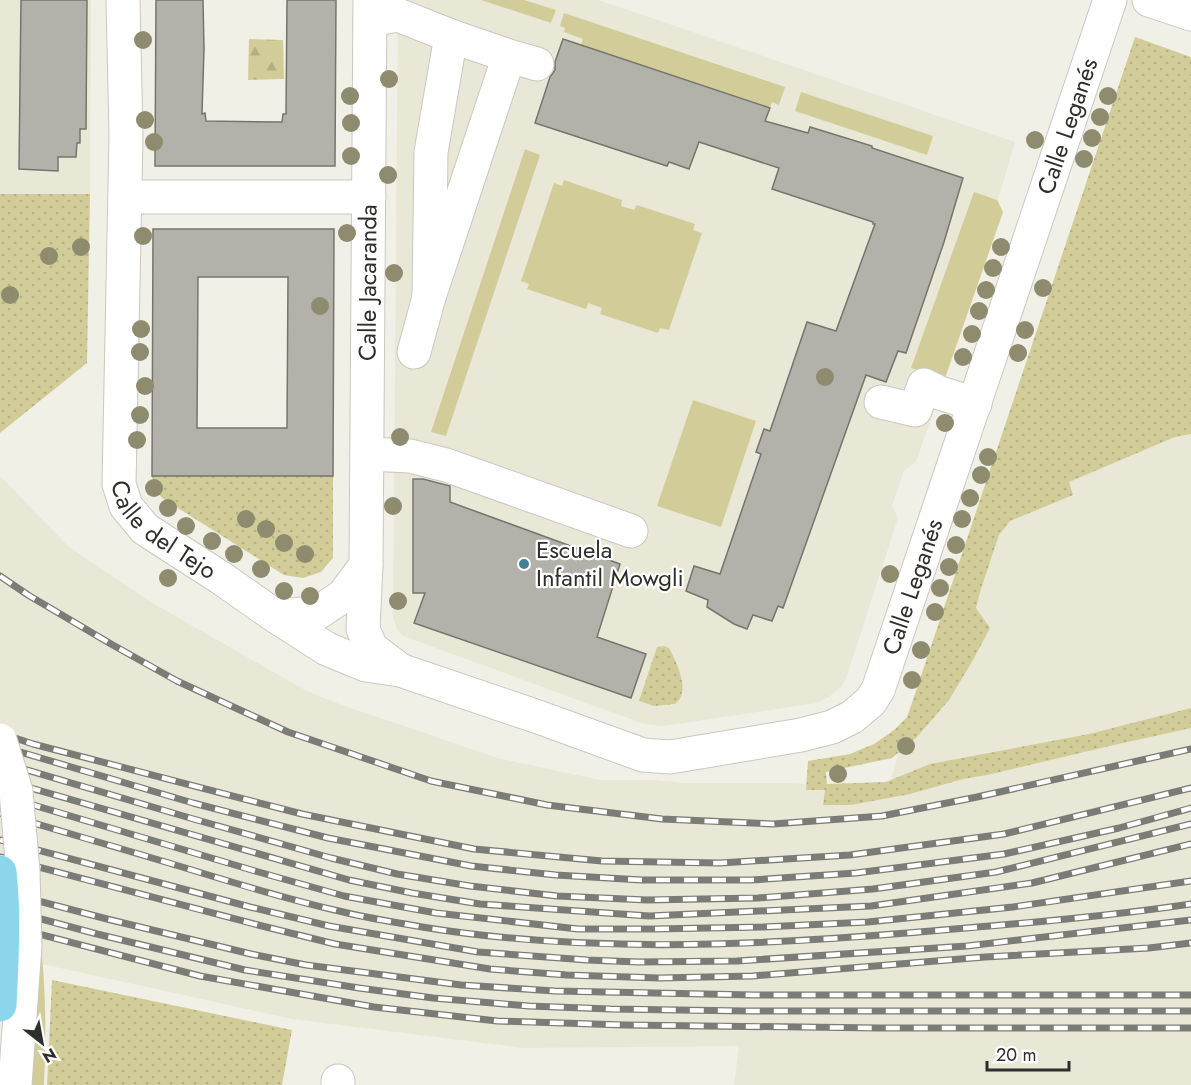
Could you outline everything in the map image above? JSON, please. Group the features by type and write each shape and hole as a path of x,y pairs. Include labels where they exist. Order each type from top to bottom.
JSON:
{"main road":[{"path":"0,872 3,899 3,948 0,1005"}],"street":[{"name":"Calle del Tejo","path":"123,0 126,135 119,484 126,506 144,529 327,649 366,665 400,670"},
{"name":"Calle Leganés","path":"400,670 643,755 670,757 801,735 831,727 852,717 870,702 878,690 1110,0"},
{"path":"370,10 398,15 451,36 523,60 429,297 414,352"},
{"name":"Calle Jacaranda","path":"370,10 366,565 363,629 371,648 400,670"},
{"path":"429,297 431,152 451,36"},
{"path":"124,197 369,197"},
{"path":"881,402 915,410 924,385 940,393 975,404"},
{"path":"367,454 410,456 446,465 631,531"},
{"path":"271,613 294,615 319,612 343,596 366,565"},
{"path":"0,740 16,791 23,871 25,946 15,1085"}],"shaded area":[{"path":"0,0 91,0 90,194 0,194"},
{"path":"398,0 599,0 1015,142 998,200 1003,212 916,462 904,471 892,506 898,518 848,673 841,687 829,697 817,703 664,726 651,725 403,636 397,630 393,617"},
{"path":"1191,83 1191,1085 734,1085 739,1046 523,1048 292,1019 37,963 0,966 0,476 68,546 151,602 307,691 342,705 498,758 600,780 791,783 827,786 890,783 914,697"}],"green space":[{"path":"481,0 524,0 556,10 551,23"},
{"path":"564,13 785,87 779,105 772,102 770,108 581,45 583,39 564,32 565,28 560,26"},
{"path":"1135,37 1191,57 1191,434 1175,437 1069,482 1073,495 1010,521 999,535 976,608 990,628 949,700 916,738 892,758 826,772 827,784 886,782 930,764 1089,734 1191,708 1191,728 963,779 910,794 851,805 823,805 825,790 806,790 808,761 850,754 874,744 894,730 907,717"},
{"path":"249,39 283,40 284,79 248,80"},
{"path":"801,92 933,136 927,155 795,111"},
{"path":"525,149 540,155 446,436 431,432"},
{"path":"564,180 622,200 621,206 634,210 637,205 695,224 693,230 702,233 669,330 660,328 658,333 600,314 602,308 588,303 586,309 527,289 529,284 521,281 554,183 562,186"},
{"path":"974,192 997,200 1003,212 945,378 911,368"},
{"path":"0,194 90,194 87,363 0,433"},
{"path":"693,400 756,421 721,527 657,506"},
{"path":"152,476 333,476 333,558 321,572 303,578 284,575 162,498 155,489"},
{"path":"657,647 669,648 677,665 682,691 680,699 675,704 654,706 639,701"},
{"path":"42,956 45,1020 44,1085 22,1085 39,957"},
{"path":"52,980 292,1030 282,1085 47,1085"}],"building":[{"path":"21,0 87,0 86,129 80,129 80,143 77,143 76,157 58,157 58,171 19,169"},
{"path":"156,0 203,0 202,114 205,113 206,121 282,122 283,114 286,114 287,0 336,0 335,166 155,166"},
{"path":"563,39 770,108 765,121 808,133 810,127 963,178 906,353 898,351 886,382 866,375 783,608 778,606 772,621 753,615 747,629 734,624 707,607 708,600 686,591 694,566 720,574 761,454 756,452 764,429 770,431 807,322 836,331 875,224 772,189 779,168 699,142 689,169 669,162 667,166 535,123 550,77 555,70 555,62"},
{"path":"153,229 334,229 333,476 152,476","holes":["198,277 288,277 287,428 197,428"]},
{"path":"413,479 423,479 450,486 450,502 620,564 597,637 646,654 631,698 414,623 425,593 413,593"}],"railway":[{"path":"0,576 28,595 177,681 288,732 431,781 547,805 662,819 773,824 882,816 1191,749"},
{"path":"0,733 33,744 302,814 474,849 602,861 720,863 850,855 1004,834 1191,788"},
{"path":"0,746 193,803 328,838 471,866 556,875 642,880 751,880 856,873 1004,854 1119,828 1191,808"},
{"path":"0,762 331,858 397,874 470,886 557,896 647,900 758,898 873,889 996,872 1191,824"},
{"path":"0,779 349,880 480,904 649,916 871,906 1032,883 1191,844"},
{"path":"0,795 344,896 436,913 578,929 763,927 868,922 1013,907 1191,881"},
{"path":"0,813 253,888 349,913 422,927 543,941 664,945 786,941 1049,921 1191,904"},
{"path":"0,840 329,926 478,952 587,960 737,961 967,946 1191,920"},
{"path":"0,857 335,944 490,969 567,975 659,978 753,976 985,957 1149,948 1191,943"},
{"path":"0,891 251,954 306,965 461,985 555,991 754,995 1191,995"},
{"path":"0,908 245,970 433,998 529,1006 610,1009 1191,1011"},
{"path":"0,924 200,976 374,1007 497,1021 879,1028 1191,1028"}],"place":[{"name":"Escuela Infantil Mowgli","path":"524,564"}]}
